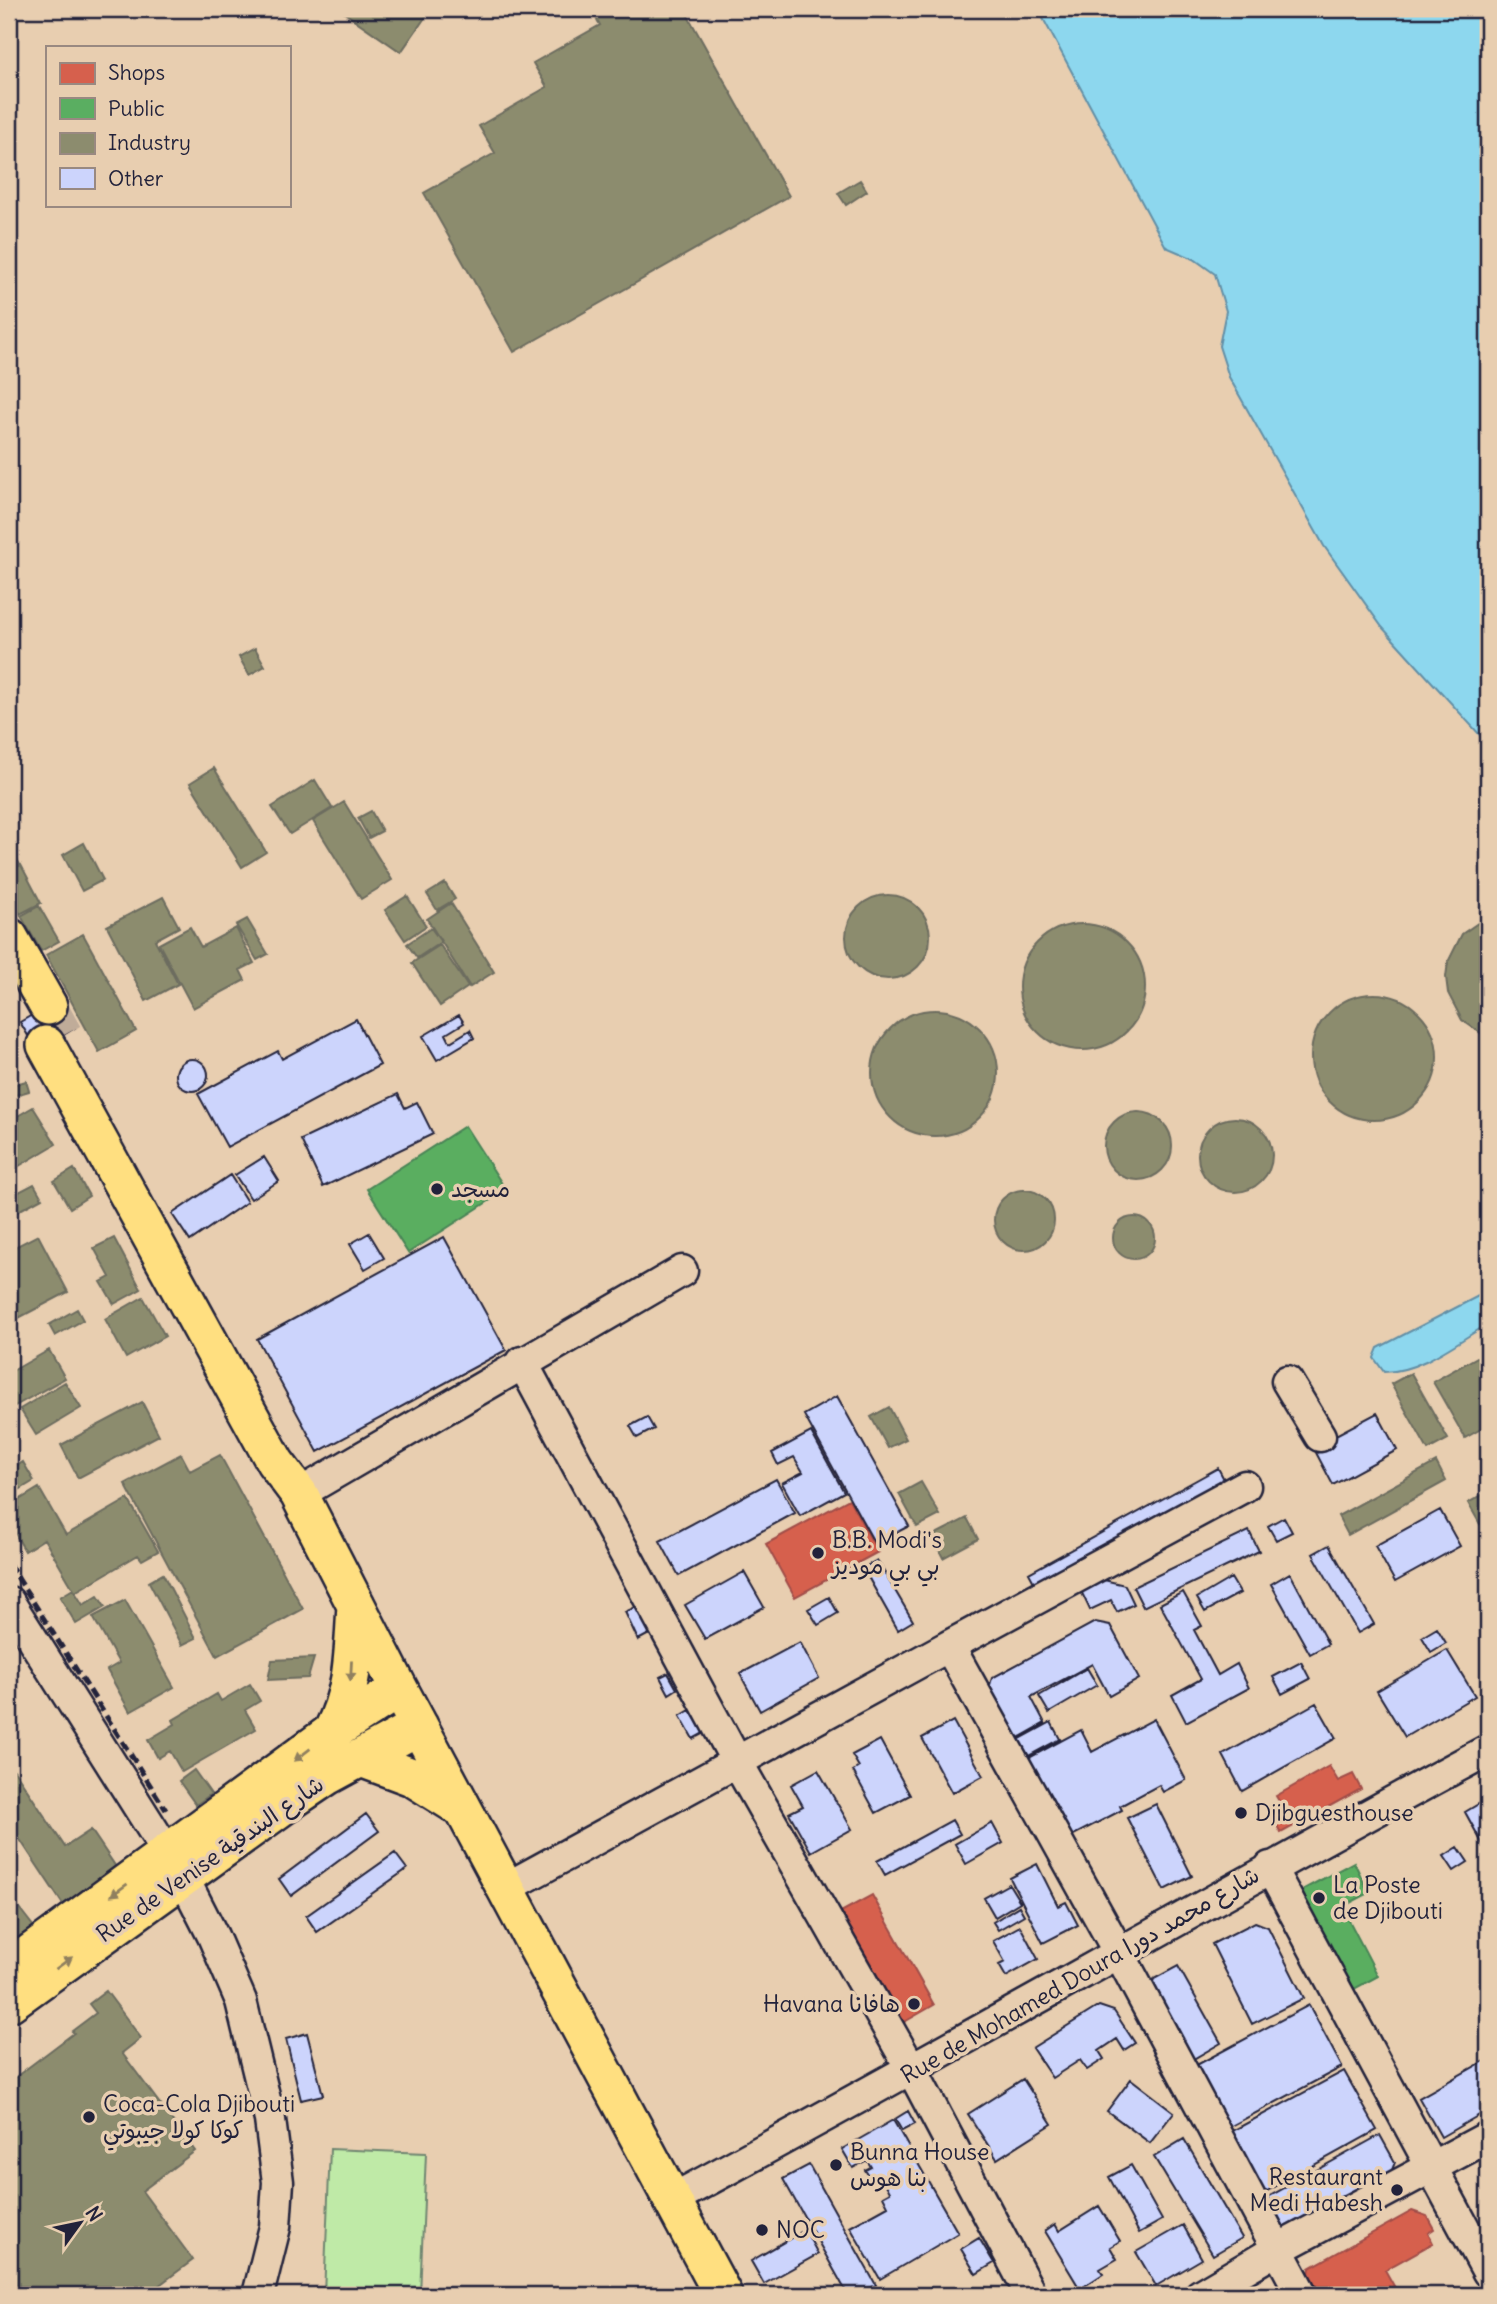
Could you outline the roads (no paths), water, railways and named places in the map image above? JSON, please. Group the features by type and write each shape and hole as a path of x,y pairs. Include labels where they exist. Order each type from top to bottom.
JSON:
{"main road":[{"path":"9,937 47,1026 151,1216 275,1462 298,1491 399,1689 723,2295"},
{"path":"9,982 47,1026"},
{"path":"332,1732 345,1708 351,1683 356,1605"},
{"name":"Rue de Venise شارع البندقية","path":"9,2003 176,1866 332,1732 399,1689"},
{"name":"Rue de Venise شارع البندقية","path":"9,1969 176,1866 419,1726"},
{"path":"361,1758 412,1777 464,1811"}],"street":[{"path":"298,1491 682,1271"},
{"path":"522,1362 737,1762 912,2070 1031,2295"},
{"path":"1287,1381 1320,1436"},
{"path":"506,1888 1245,1486"},
{"path":"9,1602 176,1866 214,1936 241,2001 270,2120 278,2182 275,2227 258,2295"},
{"path":"949,1646 1118,1951 1302,2295"},
{"name":"Rue de Mohamed Doura شارع محمد دورا","path":"671,2200 912,2070 1270,1867 1488,1750"},
{"path":"1270,1867 1488,2272"},
{"path":"1200,2295 1278,2249 1488,2137"}],"water":[{"path":"1038,9 1488,9 1488,744 1382,627 1324,546 1229,377 1219,346 1226,311 1215,274 1194,259 1166,247"},
{"path":"1488,1291 1488,1324 1451,1347 1425,1362 1398,1371 1384,1372 1374,1358 1378,1348"}],"tunnel":[{"path":"48,1006 64,1035"}],"railway":[{"path":"9,1564 166,1810"}],"place":[{"name":"مسجد","path":"437,1189"},
{"name":"B.B. Modi's بي بي موديز","path":"818,1553"},
{"name":"Djibguesthouse","path":"1241,1813"},
{"name":"La Poste de Djibouti","path":"1319,1898"},
{"name":"Havana هافانا","path":"914,2004"},
{"name":"Coca-Cola Djibouti كوكا كولا جيبوتي","path":"89,2117"},
{"name":"Bunna House بنا هوس","path":"836,2165"},
{"name":"Restaurant Medi Habesh","path":"1397,2190"},
{"name":"NOC","path":"762,2230"}]}
